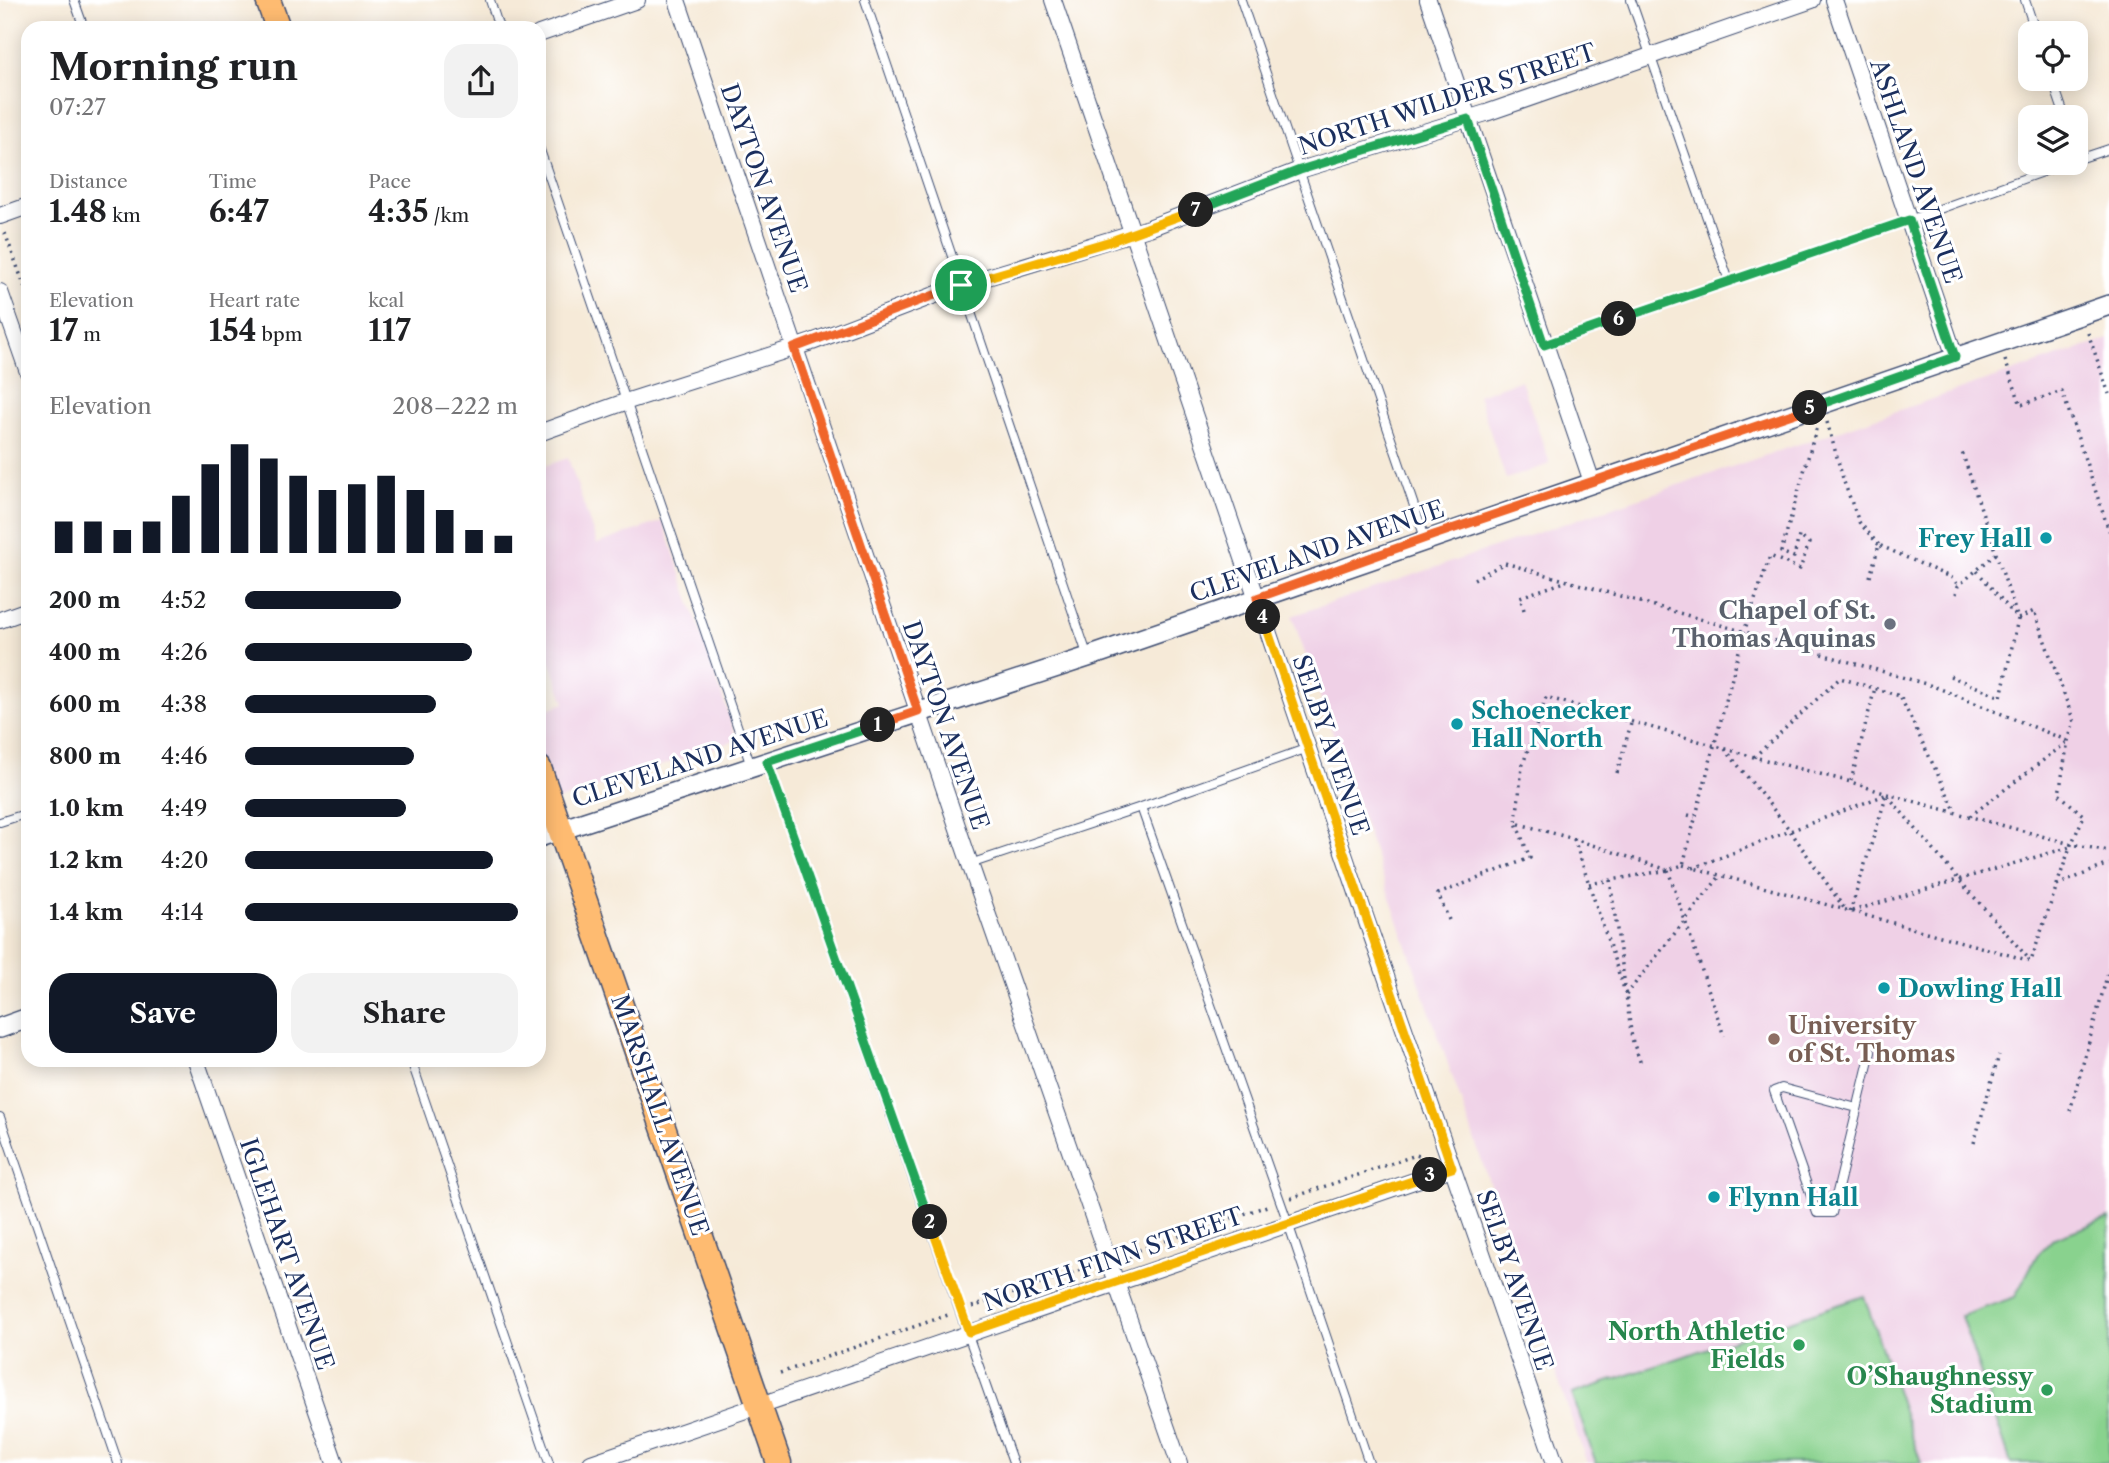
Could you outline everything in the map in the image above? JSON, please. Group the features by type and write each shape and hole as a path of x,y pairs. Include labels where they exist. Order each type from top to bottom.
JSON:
{"main road":[{"path":"268,0 276,21"},
{"name":"MARSHALL AVENUE","path":"546,809 550,833 779,1463"}],"street":[{"path":"546,32 637,0"},
{"name":"DAYTON AVENUE","path":"677,0 970,864 1179,1463"},
{"name":"SELBY AVENUE","path":"1053,0 1555,1463"},
{"path":"1427,0 1592,482"},
{"name":"NORTH WILDER STREET","path":"546,430 794,348 961,285 1132,234 1300,170 1468,119 1812,0"},
{"name":"ASHLAND AVENUE","path":"1835,0 1955,357"},
{"path":"0,216 21,208"},
{"path":"0,292 21,352"},
{"name":"CLEVELAND AVENUE","path":"550,833 1088,656 2109,305"},
{"path":"0,620 21,612"},
{"path":"0,1028 21,1020"},
{"name":"IGLEHART AVENUE","path":"198,1067 335,1463"},
{"name":"NORTH FINN STREET","path":"591,1463 1452,1168"}],"lane":[{"path":"74,0 82,21"},
{"path":"489,0 496,21"},
{"path":"865,0 1088,656"},
{"path":"1241,0 1425,538"},
{"path":"1631,0 1729,281"},
{"path":"2025,0 2032,21"},
{"path":"2088,156 2109,149"},
{"path":"546,168 625,402 969,1332 1013,1463"},
{"path":"1544,345 2034,175"},
{"path":"970,864 1308,748"},
{"path":"1141,807 1288,1223 1369,1463"},
{"path":"0,822 21,815"},
{"path":"1857,1108 1782,1088 1774,1091 1817,1213 1832,1213 1871,1052"},
{"path":"413,1067 549,1463"},
{"path":"0,1118 118,1463"}],"path":[{"path":"5,233 21,277"},
{"path":"2082,314 2109,394"},
{"path":"1999,342 2021,405 2062,391 2109,531"},
{"path":"1824,403 1829,434 1859,522 1879,545 1954,579 1958,586"},
{"path":"1683,865 1712,745 1744,632 1770,556 1800,569 1809,543 1799,536 1794,557 1781,552 1824,403"},
{"path":"1950,676 2001,697 2018,619 1961,449"},
{"path":"1870,577 1879,545"},
{"path":"1956,594 1958,586 1997,553"},
{"path":"1474,579 1505,563 1933,686 2068,741"},
{"path":"1977,571 2018,619"},
{"path":"1524,610 1520,597 1567,581"},
{"path":"2018,619 2034,611 2074,722 2059,794 2084,816 2031,961"},
{"path":"1754,757 1840,678 1900,696 1956,812"},
{"path":"1851,782 1875,688"},
{"path":"1449,920 1438,894 1530,858 1516,823 1522,767 1546,697 2071,846 2109,851"},
{"path":"1617,773 1632,720"},
{"path":"1970,816 2068,741"},
{"path":"1724,748 1789,830 1845,910"},
{"path":"1693,868 1887,794"},
{"path":"1887,794 2031,961"},
{"path":"1850,912 1887,794"},
{"path":"1688,815 1695,817"},
{"path":"1516,823 1668,870"},
{"path":"1574,839 1626,995"},
{"path":"1850,912 2071,846"},
{"path":"2057,886 2109,864"},
{"path":"1589,884 1683,865 2031,961"},
{"path":"1668,870 1724,1036"},
{"path":"1626,995 1720,876"},
{"path":"1610,880 1632,1039 1641,1065"},
{"path":"2070,1111 2109,969"},
{"path":"1975,1143 1999,1055"},
{"path":"780,1373 1081,1270 1089,1273"}],"shaded area":[{"name":"University of St. Thomas","path":"2109,339 2109,1463 1587,1463 1292,616"},
{"path":"1521,380 1550,464 1506,479 1478,395"},
{"path":"568,458 597,544 663,521 737,740 546,805 546,710 565,703 546,650 546,466"}],"green space":[{"name":"O’Shaughnessy Stadium","path":"2109,1218 2109,1463 2011,1463 1961,1316 2015,1297 2037,1255 2054,1238"},
{"name":"North Athletic Fields","path":"1864,1296 1921,1463 1596,1463 1572,1394"}],"place":[{"name":"Frey Hall","path":"2046,538"},
{"name":"Chapel of St. Thomas Aquinas","path":"1890,624"},
{"name":"Schoenecker Hall North","path":"1457,724"},
{"name":"Dowling Hall","path":"1884,988"},
{"name":"University of St. Thomas","path":"1774,1039"},
{"name":"Flynn Hall","path":"1714,1197"},
{"name":"North Athletic Fields","path":"1799,1345"},
{"name":"O’Shaughnessy Stadium","path":"2047,1390"}],"route":[{"path":"1468,119 1544,345 1909,220 1955,357 1257,598 1452,1168 969,1332 767,762 918,711 794,348 961,285 1111,241 1300,170 1468,119"}]}
